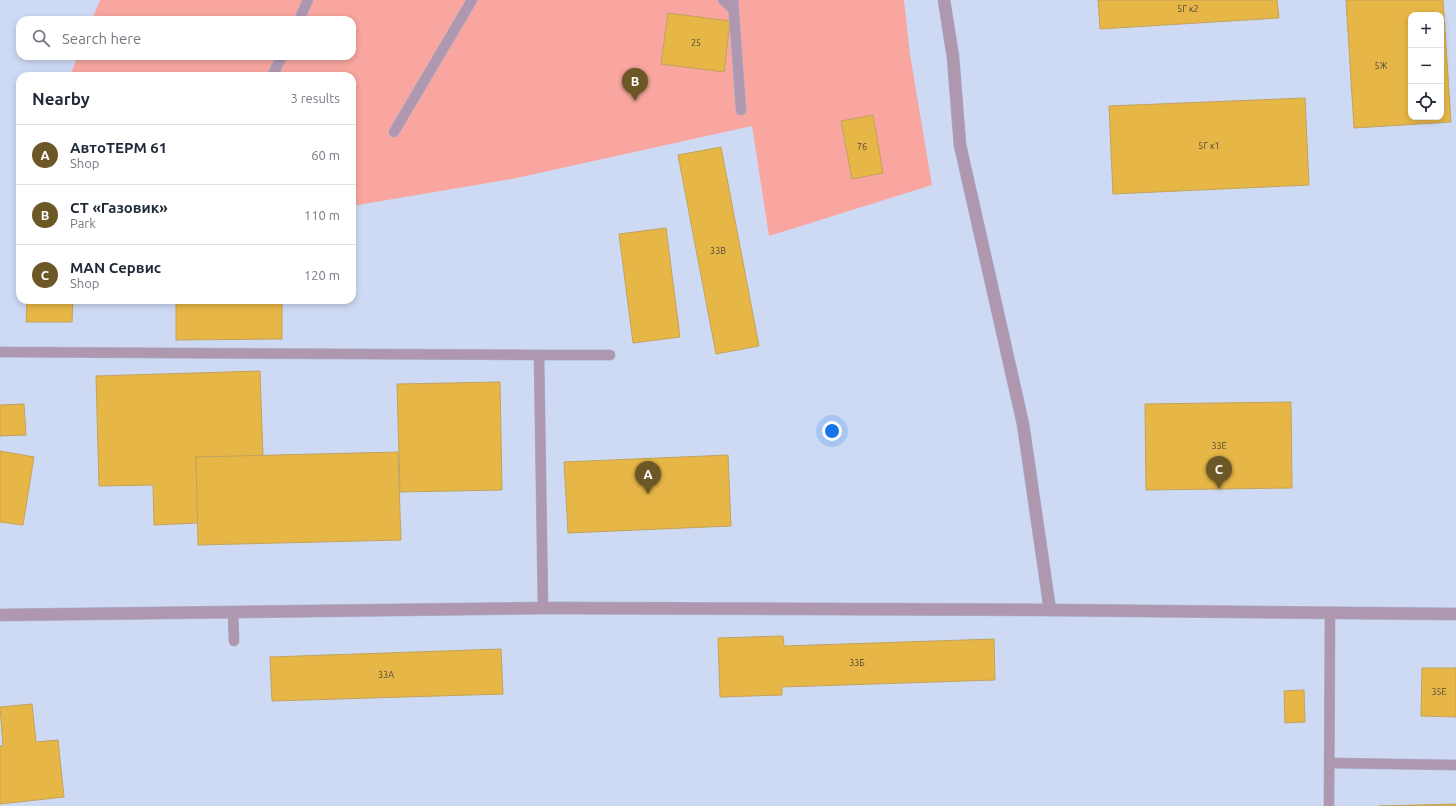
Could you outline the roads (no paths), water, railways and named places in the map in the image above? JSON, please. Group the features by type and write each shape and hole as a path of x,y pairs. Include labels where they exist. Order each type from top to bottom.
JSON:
{"street":[{"path":"944,0 953,57 960,145 1023,424 1050,610"},
{"path":"0,615 543,608 1050,610 1456,614"}],"lane":[{"path":"301,16 308,0"},
{"path":"394,132 472,0"},
{"path":"723,0 733,5 741,110"},
{"path":"274,72 280,60"},
{"path":"0,352 539,356 610,354"},
{"path":"539,356 543,608"},
{"path":"233,612 234,641"},
{"path":"1329,806 1330,613"},
{"path":"1330,763 1456,765"}],"place":[{"name":"СТ «Газовик»","path":"635,101"},
{"name":"MAN Сервис","path":"1219,489"},
{"name":"АвтоТЕРМ 61","path":"648,494"}]}
